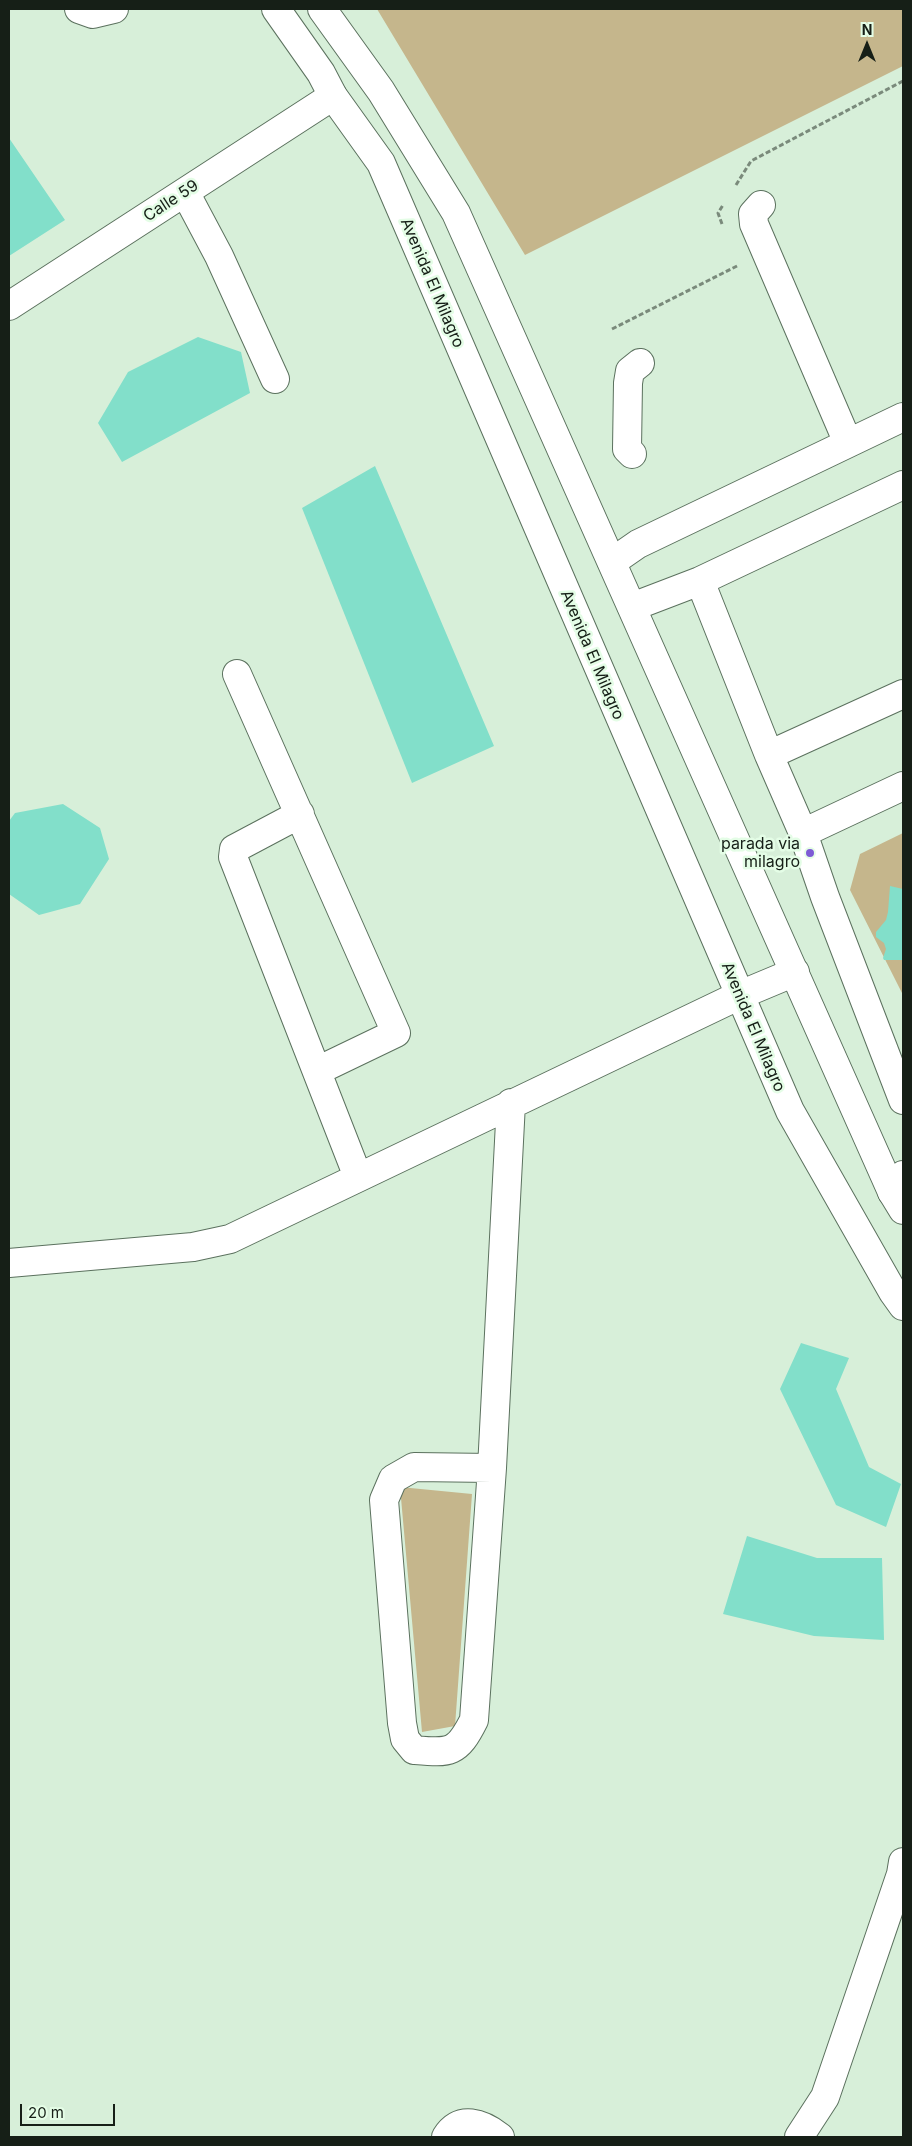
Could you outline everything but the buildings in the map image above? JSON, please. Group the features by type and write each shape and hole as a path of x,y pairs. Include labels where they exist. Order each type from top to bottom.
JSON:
{"main road":[{"path":"79,9 93,14 114,9"},
{"name":"Avenida El Milagro","path":"276,9 322,73 334,96 381,163 790,1111 893,1292 903,1306"},
{"path":"322,9 381,91 456,213 795,972 900,1192"},
{"name":"Calle 59","path":"9,306 334,96"},
{"path":"184,192 219,256 275,379"},
{"path":"761,205 752,214 754,224 848,443"},
{"path":"632,454 627,449 628,383 630,371 640,363"},
{"path":"612,562 638,544 903,417"},
{"path":"632,607 700,581 903,485"},
{"path":"700,581 769,755 803,833 825,897 903,1099"},
{"path":"237,674 396,1033 317,1071"},
{"path":"769,755 903,694"},
{"path":"803,833 903,786"},
{"path":"300,814 234,849 234,857 358,1177"},
{"path":"9,1263 212,1244 230,1239 511,1103 740,995 795,972"},
{"path":"492,1468 414,1466 393,1479 384,1500 402,1723 405,1739 414,1750 438,1752 457,1748 467,1735 474,1720 492,1468 511,1103"},
{"path":"799,2137 825,2097 901,1874 903,1862"},
{"path":"446,2137 452,2128 461,2124 477,2124 500,2137"}],"shaded area":[{"path":"377,9 903,9 903,66 525,255"},
{"path":"903,833 903,995 850,890 860,854"},
{"path":"400,1487 472,1494 455,1726 422,1732"}],"place":[{"name":"parada via milagro","path":"810,853"}]}
